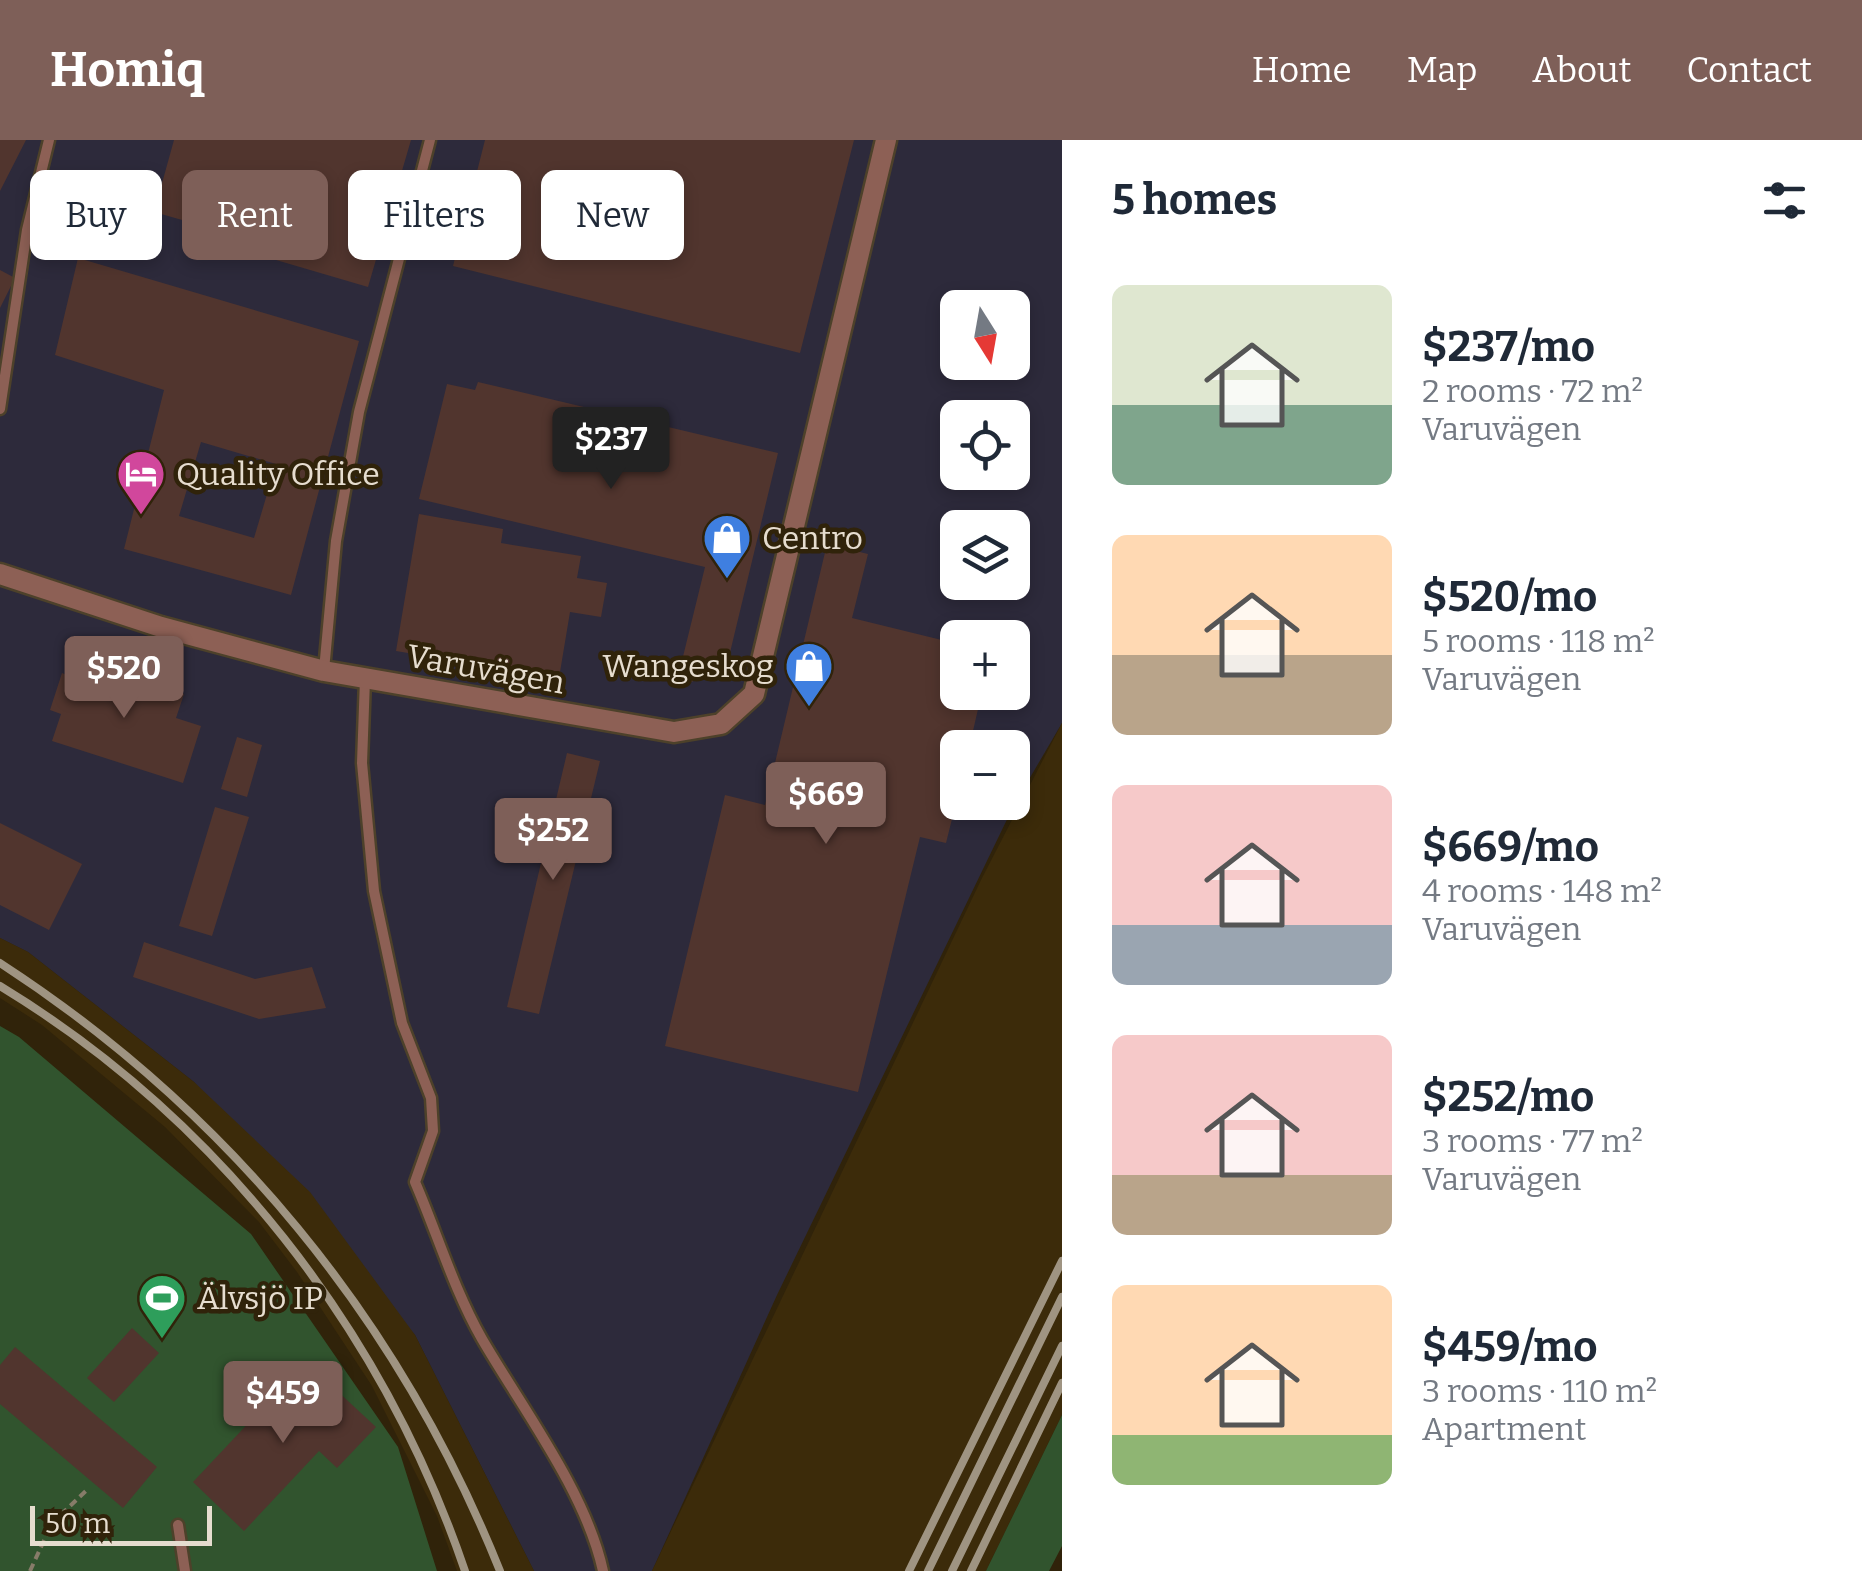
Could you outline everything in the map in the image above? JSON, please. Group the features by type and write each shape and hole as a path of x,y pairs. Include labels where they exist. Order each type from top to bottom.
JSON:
{"street":[{"name":"Varuvägen","path":"0,574 161,627 324,671 674,732 721,724 754,694 886,140"}],"lane":[{"path":"0,409 27,230 50,140"},
{"path":"324,671 336,541 359,412 430,140"},
{"path":"364,678 362,763 374,891 402,1024 431,1098 433,1131 416,1182 479,1334 551,1452 598,1551 602,1571"},
{"path":"178,1526 185,1571"}],"path":[{"path":"30,1571 52,1524 89,1488"}],"shaded area":[{"path":"0,140 1062,140 1062,723 1030,778 1030,730 940,730 940,820 1007,820 777,1295 652,1571 534,1571 415,1335 194,1082 28,952 0,938"},
{"path":"1062,723 1062,1415 986,1571 652,1571 981,880 1012,820 1030,820 1030,785"},
{"path":"0,938 28,952 194,1082 310,1192 415,1335 534,1571 457,1571 437,1516 372,1386 297,1272 259,1222 165,1127 42,1025 0,998"}],"green space":[{"name":"Älvsjö IP","path":"0,1026 19,1037 251,1234 398,1447 437,1571 0,1571"},
{"path":"1062,1415 1062,1546 1049,1571 986,1571"}],"building":[{"path":"0,140 26,140 0,191"},
{"path":"174,140 411,140 402,170 348,170 348,260 376,260 368,287 276,260 328,260 328,170 182,170 182,220 162,214 162,183"},
{"path":"485,140 854,140 800,353 453,266 455,260 521,260 521,170 477,170"},
{"path":"78,260 359,341 291,595 124,549 164,390 55,355","holes":["201,442 276,464 254,538 179,516"]},
{"path":"0,270 15,278 0,308"},
{"path":"478,382 778,453 727,665 683,686 676,685 705,567 419,499 447,384 475,390"},
{"path":"419,514 503,529 501,543 581,556 577,578 607,583 601,617 570,612 559,678 396,651"},
{"path":"827,544 868,554 852,618 940,640 940,710 978,710 973,730 940,730 940,820 952,820 946,843 920,837 858,1092 665,1046 725,795 765,805"},
{"path":"76,659 184,694 176,718 201,726 183,783 52,741 61,714 50,710 62,673 71,677"},
{"path":"237,737 262,745 247,797 221,789"},
{"path":"567,753 600,761 539,1014 507,1007"},
{"path":"215,807 249,817 212,936 179,926"},
{"path":"0,823 82,864 49,930 0,905"},
{"path":"144,942 255,979 312,967 326,1008 259,1019 133,977"},
{"path":"132,1328 159,1353 114,1402 87,1378"},
{"path":"15,1347 157,1467 123,1508 0,1404 0,1365"},
{"path":"306,1362 376,1427 337,1468 319,1451 244,1531 193,1482"}],"railway":[{"path":"0,963 83,1021 160,1085 232,1154 298,1228 358,1307 411,1390 459,1479 500,1571"},
{"path":"0,986 79,1039 154,1100 222,1166 284,1238 340,1315 389,1397 430,1482 465,1571"},
{"path":"909,1571 1062,1261"},
{"path":"928,1571 1062,1297"},
{"path":"952,1571 1062,1346"},
{"path":"971,1571 1062,1383"}],"place":[{"name":"Quality Office","path":"141,516"},
{"name":"Centro","path":"727,580"},
{"name":"Wangeskog","path":"809,708"},
{"name":"Älvsjö IP","path":"162,1340"}]}
